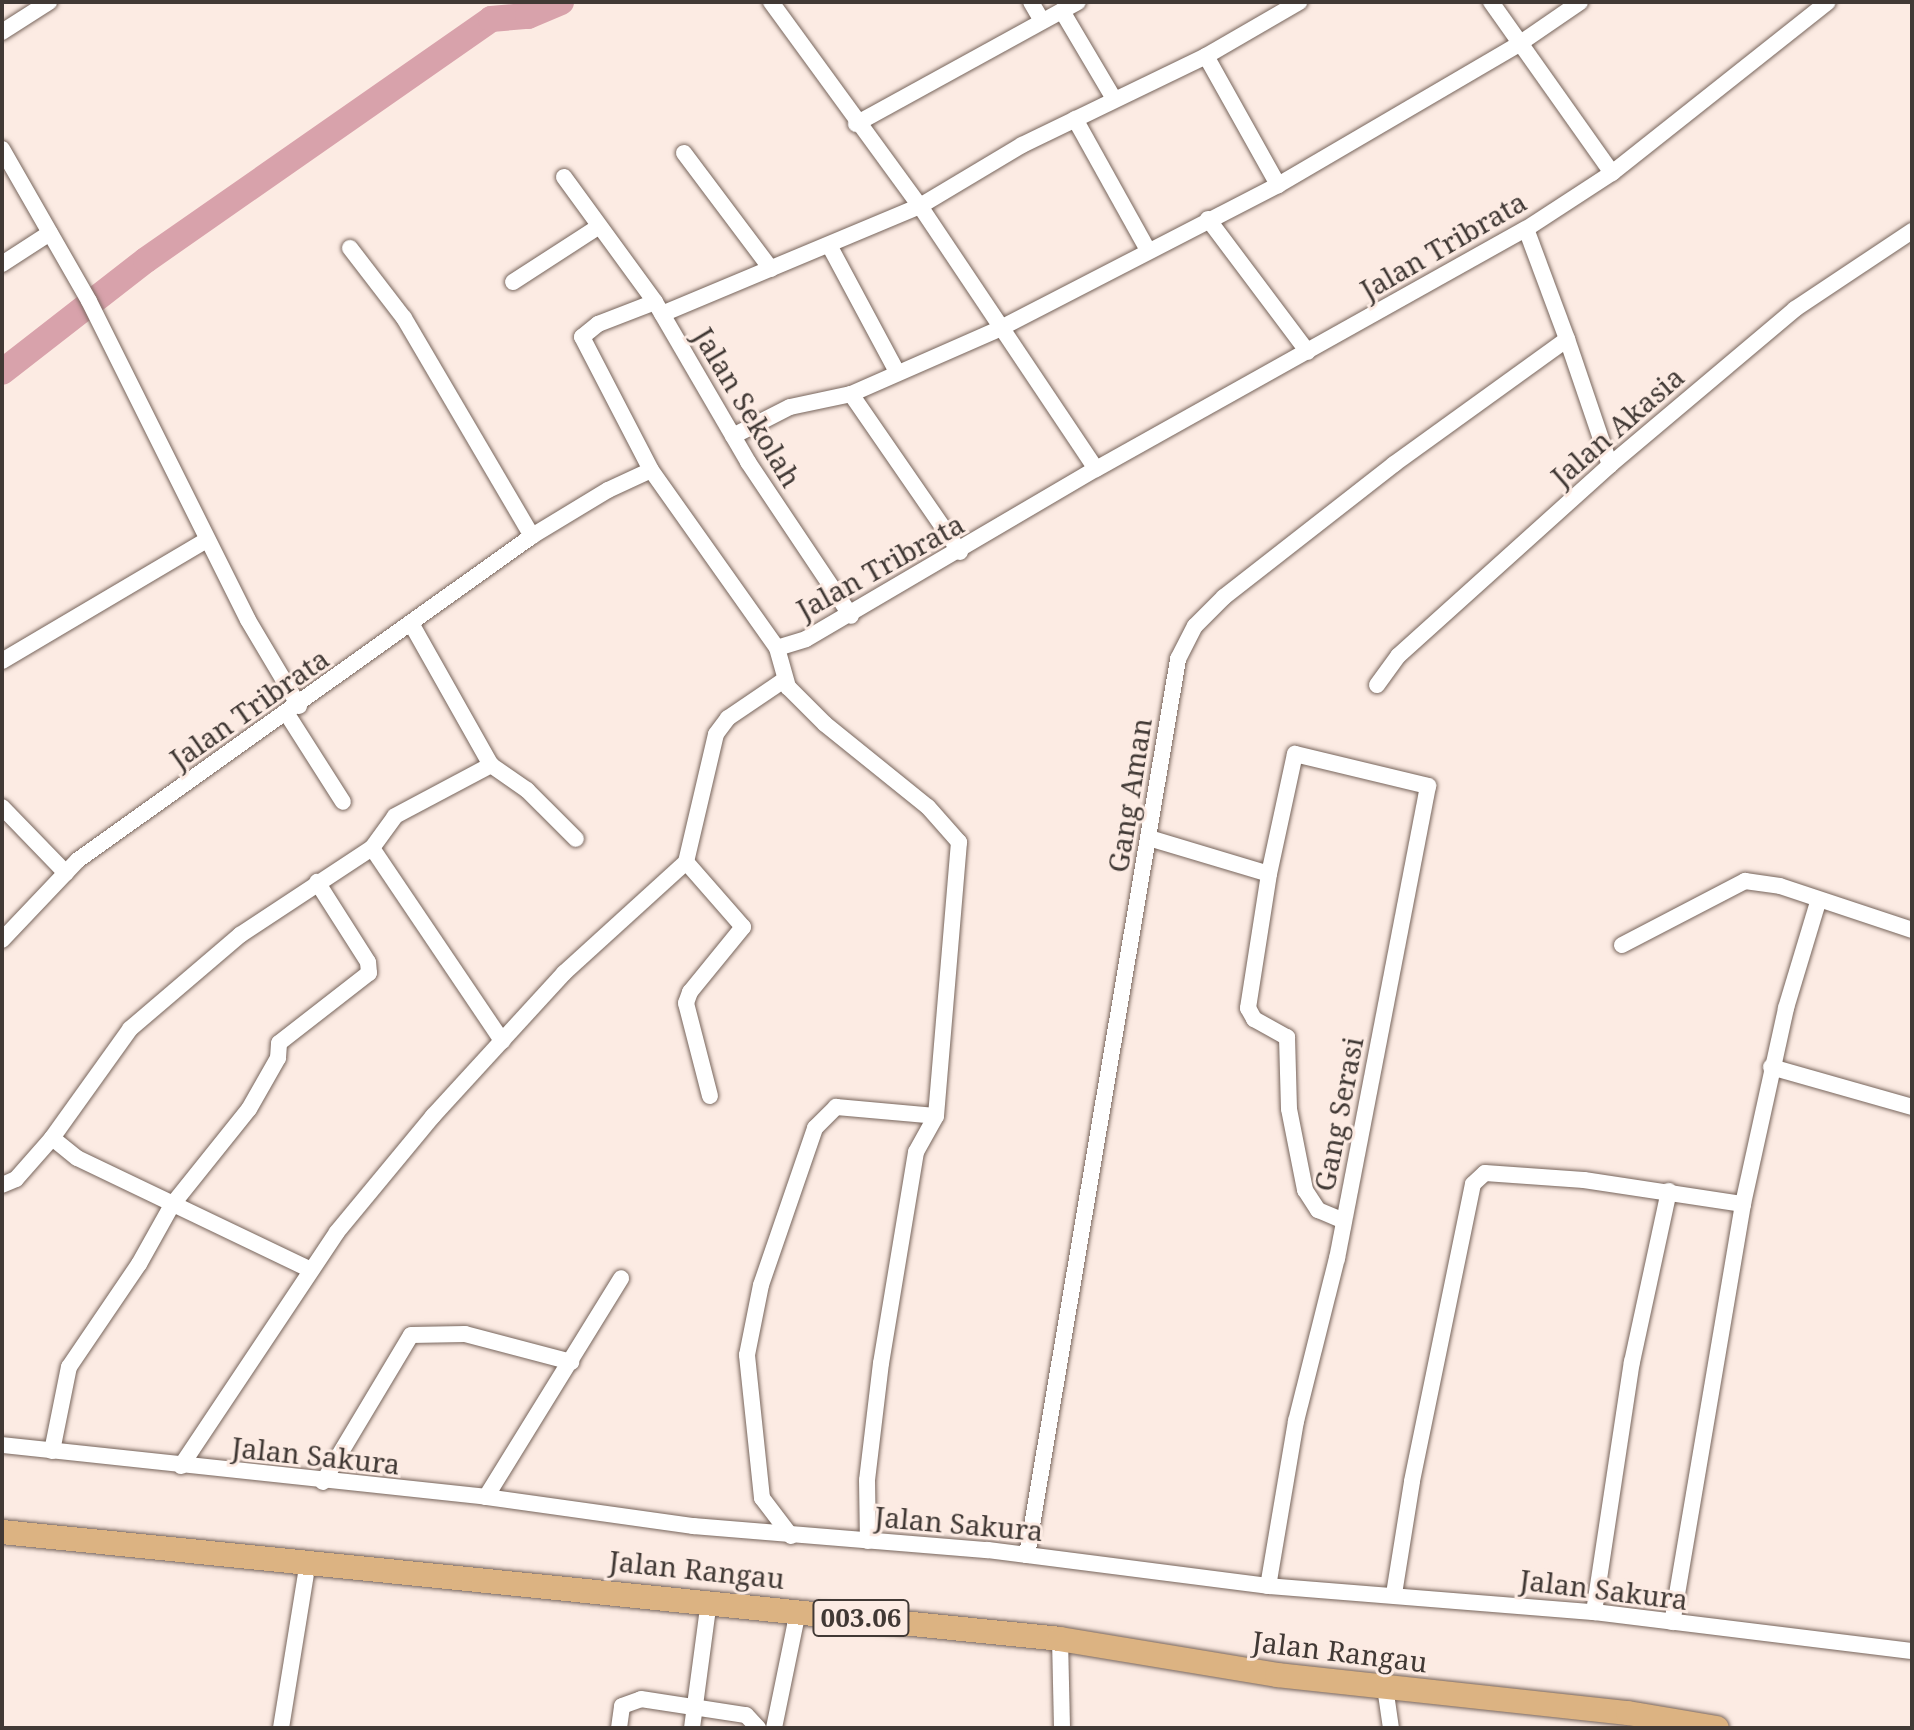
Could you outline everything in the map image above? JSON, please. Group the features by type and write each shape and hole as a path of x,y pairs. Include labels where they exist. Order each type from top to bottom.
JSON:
{"main road":[{"name":"Jalan Rangau","path":"2,1532 709,1601 1060,1639 1625,1720 1717,1728"}],"street":[{"path":"2,32 49,2"},
{"path":"771,2 856,124 920,206 999,329 1096,469"},
{"path":"1031,2 1042,21"},
{"path":"856,124 1078,2"},
{"path":"651,470 582,337 598,324 658,308 771,269 920,206 1075,119 1206,56 1299,2"},
{"path":"1491,2 1612,173"},
{"path":"733,436 790,407 851,394 999,329 1278,185 1519,44 1580,2"},
{"name":"Jalan Tribrata","path":"2,940 66,873 532,536 651,470 777,648 851,616 1096,469 1526,229 1612,173 1828,2"},
{"path":"1062,11 1114,99"},
{"path":"1206,56 1278,185"},
{"path":"1075,119 1148,250"},
{"path":"2,149 8,173 50,233 96,317 293,710 343,802"},
{"path":"684,153 771,269"},
{"name":"Jalan Sekolah","path":"564,177 658,308 733,436 851,616"},
{"path":"1208,219 1308,352"},
{"path":"513,282 598,227"},
{"path":"1526,229 1610,465"},
{"name":"Jalan Akasia","path":"1377,685 1398,656 1610,465 1795,309 1912,231"},
{"path":"2,264 50,233"},
{"path":"829,245 897,372"},
{"path":"350,248 404,318 532,536"},
{"name":"Gang Aman","path":"1027,1555 1178,659 1195,626 1224,597 1382,473 1567,339"},
{"path":"851,394 960,552"},
{"path":"2,661 207,540"},
{"path":"412,625 491,765 527,790 576,839"},
{"path":"777,648 784,680 825,724 928,807 959,842 936,1116 916,1152 881,1363 867,1480 868,1541"},
{"path":"181,1466 311,1270 433,1116 564,973 686,862 716,734 728,718 784,680"},
{"name":"Gang Serasi","path":"1268,1586 1296,1421 1344,1221 1429,789 1424,781 1295,754 1269,874"},
{"path":"2,1185 16,1179 52,1138 130,1029 240,935 372,848 395,816 491,765"},
{"path":"2,807 66,873"},
{"path":"1149,838 1269,874 1248,1008 1254,1019 1287,1037 1289,1109 1305,1190 1318,1210 1344,1221"},
{"path":"372,848 502,1041"},
{"path":"686,862 743,927 690,992 686,1003 710,1096"},
{"path":"1622,945 1745,881 1780,886 1818,902 1912,930"},
{"path":"52,1451 69,1367 139,1264 172,1205 249,1109 278,1058 279,1043 369,973 368,962 317,882"},
{"path":"1672,1622 1743,1204 1771,1067 1818,902"},
{"path":"1771,1067 1912,1107"},
{"path":"791,1536 762,1498 747,1355 761,1285 815,1128 836,1107 936,1116"},
{"path":"52,1138 77,1158 311,1270"},
{"path":"1394,1594 1412,1481 1478,1177 1485,1173 1669,1191 1743,1204"},
{"path":"1594,1612 1632,1362 1669,1191"},
{"path":"486,1497 621,1278"},
{"path":"323,1482 411,1335 465,1334 571,1362"},
{"name":"Jalan Sakura","path":"2,1445 323,1482 486,1497 791,1536 1027,1555 1268,1586 1594,1612 1912,1651"},
{"path":"281,1728 308,1562"},
{"path":"692,1728 709,1601"},
{"path":"774,1728 798,1611"},
{"path":"1060,1639 1062,1728"},
{"path":"1385,1687 1391,1728"},
{"path":"619,1728 619,1713 629,1702 746,1715 758,1728"}],"waterway":[{"path":"2,372 146,260 491,19 528,16 561,2"}]}
